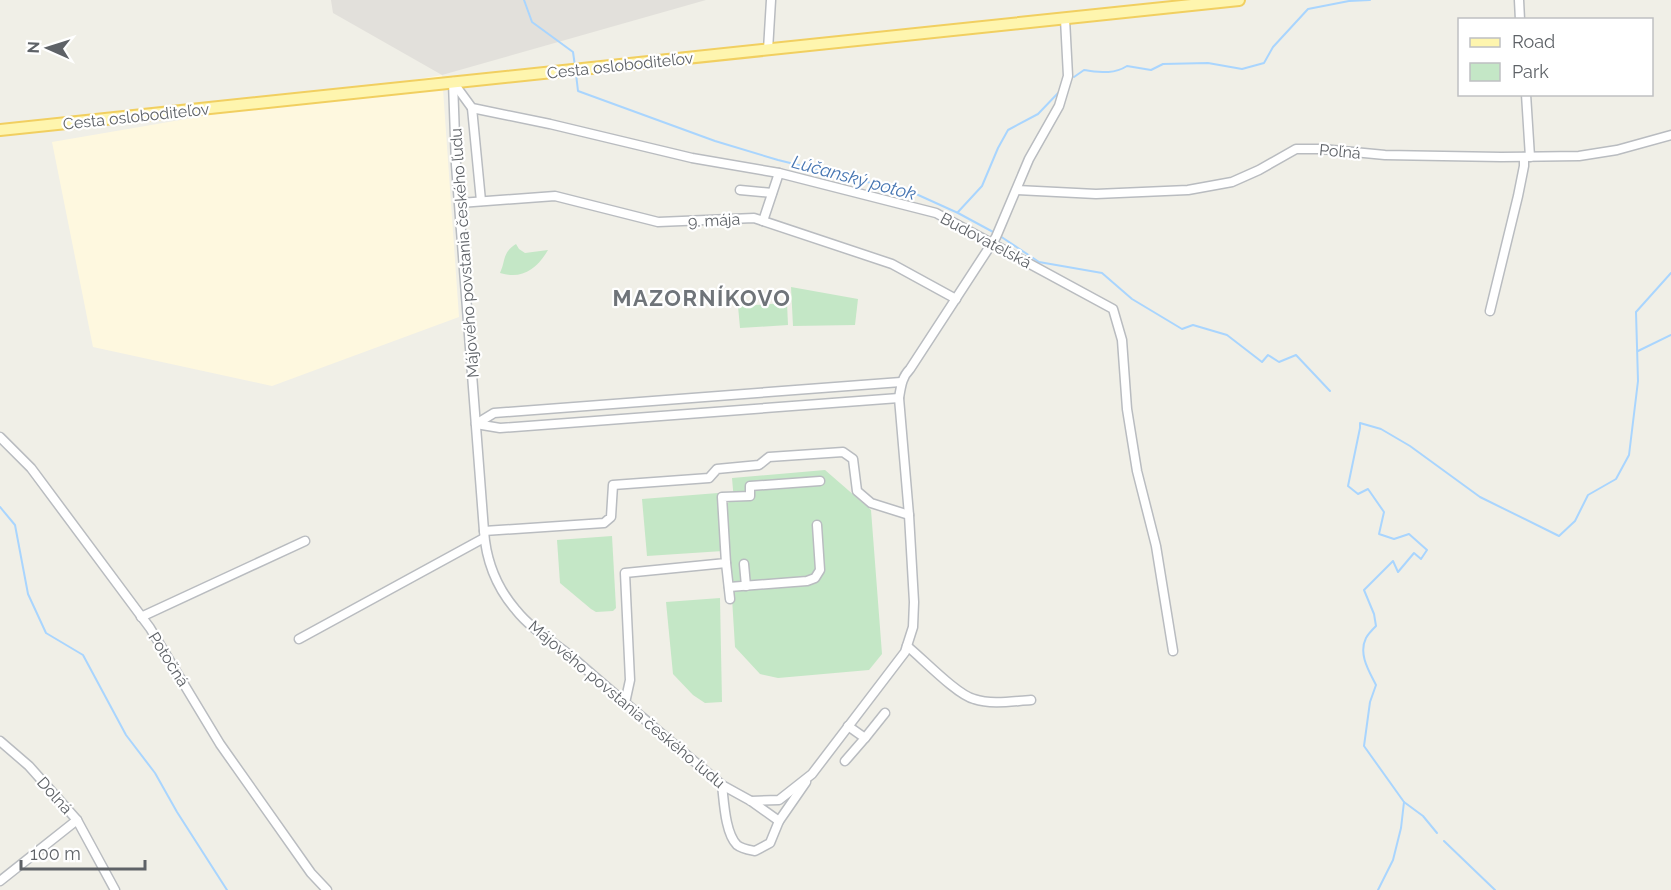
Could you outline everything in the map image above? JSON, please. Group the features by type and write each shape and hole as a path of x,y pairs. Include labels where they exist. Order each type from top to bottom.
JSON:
{"main road":[{"name":"Cesta osloboditeľov","path":"0,130 1239,0"}],"street":[{"path":"768,50 771,0"},
{"path":"1519,0 1520,18"},
{"path":"722,784 731,836 739,846 756,851 770,843 779,821 812,774 905,652 913,627 914,602 899,398 901,382 994,241 1029,159 1059,106 1068,76 1065,19"},
{"path":"453,82 472,108 481,201"},
{"name":"Májového povstania českého ľudu","path":"453,82 456,165 484,534 492,571 503,593 525,620 557,644 722,784 779,821"},
{"path":"1490,310 1527,157 1526,96"},
{"name":"Budovateľská","path":"472,108 692,158 779,172 936,213 994,241 1113,309 1122,340 1128,409 1137,471 1156,546 1173,651"},
{"name":"Poľná","path":"1017,190 1096,194 1188,190 1232,182 1259,170 1296,148 1385,155 1579,156 1607,152 1671,135"},
{"path":"763,221 779,172"},
{"path":"740,190 772,193"},
{"name":"9. mája","path":"460,203 555,196 658,222 754,218 892,264 956,299"},
{"path":"476,423 494,413 901,382"},
{"path":"476,423 500,428 899,398"},
{"name":"Potočná","path":"0,437 31,468 141,617 220,744 311,873 327,890"},
{"path":"299,639 484,534 604,523 610,518 613,485 710,478 717,469 759,465 769,458 843,453 853,459 857,491 871,503 909,515"},
{"path":"729,599 722,497 750,496 750,486 820,481"},
{"path":"729,587 807,581 815,578 820,570 817,525"},
{"path":"141,617 305,541"},
{"path":"625,703 630,680 625,573 726,564"},
{"path":"744,564 746,585"},
{"path":"907,646 948,682 972,699 988,702 1031,700"},
{"path":"845,761 885,713"},
{"path":"848,726 865,738"},
{"name":"Dolná","path":"0,741 29,766 77,820 115,890"},
{"path":"751,801 779,800 812,774"},
{"path":"0,882 77,820"},
{"path":"0,886 3,890"}],"shaded area":[{"path":"331,0 706,0 442,75 333,13"},
{"path":"442,75 459,317 272,386 93,347 52,142"}],"green space":[{"path":"516,244 525,253 548,250 539,263 522,274 500,273 506,254"},
{"path":"791,287 858,299 855,325 793,326"},
{"path":"787,303 788,325 740,328 738,306"},
{"path":"825,470 871,510 882,654 869,670 778,678 760,674 735,647 732,598 733,592 737,589 731,578 725,505 734,501 732,478"},
{"path":"718,493 723,551 647,556 642,499"},
{"path":"612,536 616,608 613,611 596,612 560,583 557,540"},
{"path":"720,598 722,702 705,703 693,695 673,674 666,602"}],"waterway":[{"name":"Lúčanský potok","path":"524,0 532,22 573,52 575,66"},
{"path":"1074,77 1084,70 1111,72 1127,66 1151,70 1163,64 1208,63 1242,69 1264,63 1273,47 1308,9 1349,1 1370,0"},
{"name":"Lúčanský potok","path":"576,74 578,91 715,141 778,160 916,194 995,233"},
{"path":"958,212 982,186 1008,130 1038,114 1060,91"},
{"name":"Lúčanský potok","path":"1000,236 1039,262 1102,273 1132,299 1182,329 1193,325 1227,335 1262,362 1268,355 1279,362 1296,355 1330,391"},
{"name":"Lúčanský potok","path":"1378,890 1393,860 1401,828 1404,802 1364,746 1370,702 1376,685 1363,650 1366,638 1376,626 1374,614 1364,590 1393,561 1398,572 1414,553 1421,559 1427,550 1409,534 1394,539 1379,534 1384,512 1368,489 1358,494 1348,486 1360,423 1381,429 1410,446 1480,497 1559,536 1575,521 1588,495 1616,479 1629,455 1638,381 1636,312 1671,273"},
{"path":"1638,351 1671,335"},
{"path":"0,507 15,525 28,594 46,633 83,655 126,735 155,773 227,890"},
{"path":"1404,802 1423,816 1437,833"},
{"path":"1444,841 1495,890"}],"district":[{"name":"MAZORNÍKOVO","path":"702,298"}]}
